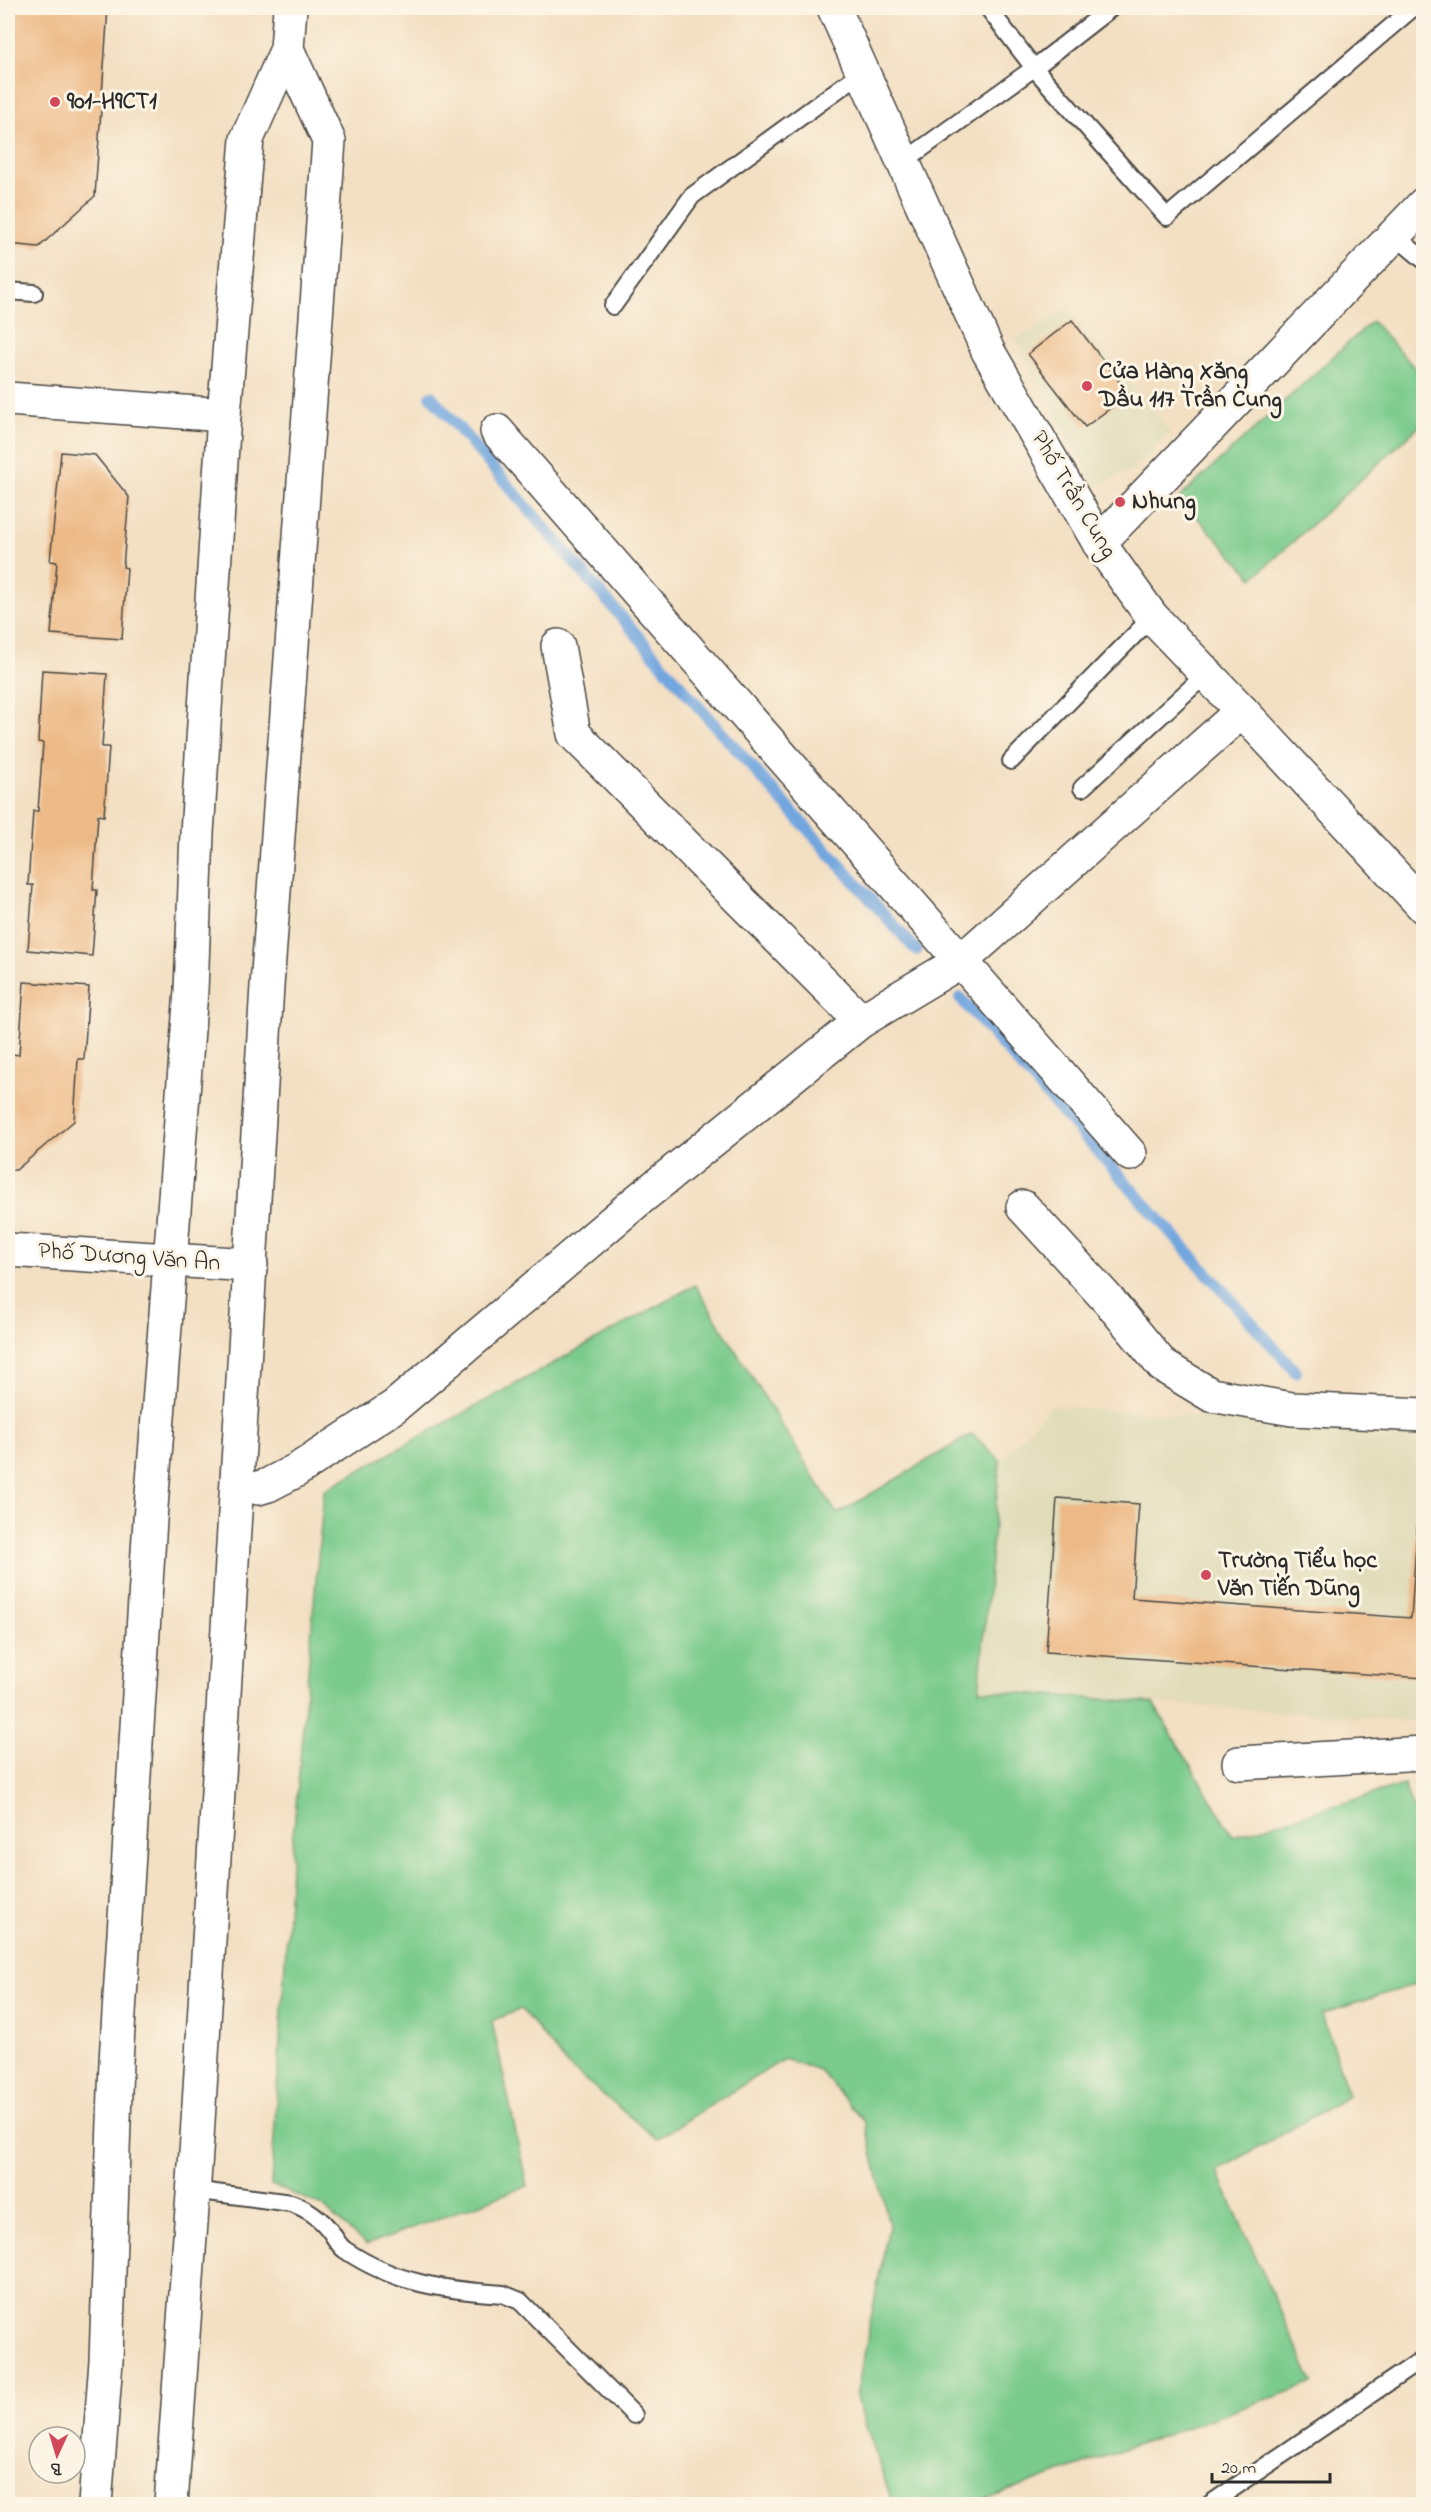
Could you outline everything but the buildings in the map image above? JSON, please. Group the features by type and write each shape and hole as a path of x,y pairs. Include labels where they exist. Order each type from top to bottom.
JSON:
{"street":[{"path":"95,2505 106,2361 116,2061 150,1520 191,991 197,833 224,415 247,139 287,49 290,8"},
{"name":"Phố Trần Cung","path":"834,8 988,351 1099,543 1152,617 1424,907"},
{"path":"171,2505 194,2190 267,986 329,141 287,49"},
{"path":"1099,543 1424,204"},
{"path":"8,399 224,415"},
{"path":"497,430 1130,1154"},
{"path":"558,646 574,734 861,1020"},
{"path":"258,1488 297,1470 395,1406 637,1201 861,1020 960,961 1242,711"},
{"path":"1023,1207 1110,1302 1163,1366 1211,1395 1292,1409 1424,1415"},
{"name":"Phố Dương Văn An","path":"8,1250 251,1265"},
{"path":"1239,1763 1424,1753"}],"lane":[{"path":"988,8 1034,68 1167,217 1413,8"},
{"path":"903,162 1034,68 1111,8"},
{"path":"613,306 692,196 862,72"},
{"path":"1394,235 1424,260"},
{"path":"8,291 34,293"},
{"path":"1011,761 1152,617"},
{"path":"1082,788 1206,674"},
{"path":"194,2190 291,2203 319,2218 346,2250 396,2277 418,2284 513,2297 520,2301 634,2415"},
{"path":"1210,2505 1424,2358"}],"shaded area":[{"name":"Cửa Hàng Xăng Dầu 117 Trần Cung","path":"1068,309 1171,433 1133,469 1094,486 1016,339"},
{"name":"Trường Tiểu học Văn Tiến Dũng","path":"1051,1406 1423,1431 1423,1722 979,1690 1000,1460"}],"green space":[{"path":"1372,321 1423,377 1423,423 1253,578 1179,498"},
{"path":"695,1285 837,1514 972,1434 1000,1460 979,1690 1153,1703 1233,1836 1404,1785 1423,1835 1423,1982 1322,2014 1349,2096 1217,2171 1313,2383 971,2504 893,2504 856,2397 889,2225 865,2122 819,2070 784,2059 657,2139 567,2065 521,2009 492,2021 527,2186 366,2245 321,2205 271,2185 292,1850 324,1490"}],"waterway":[{"path":"431,396 711,721 916,950"},
{"path":"960,998 1296,1372"}],"place":[{"name":"901-H9CT1","path":"55,102"},
{"name":"Cửa Hàng Xăng Dầu 117 Trần Cung","path":"1087,386"},
{"name":"Nhung","path":"1120,502"},
{"name":"Trường Tiểu học Văn Tiến Dũng","path":"1206,1575"}]}
